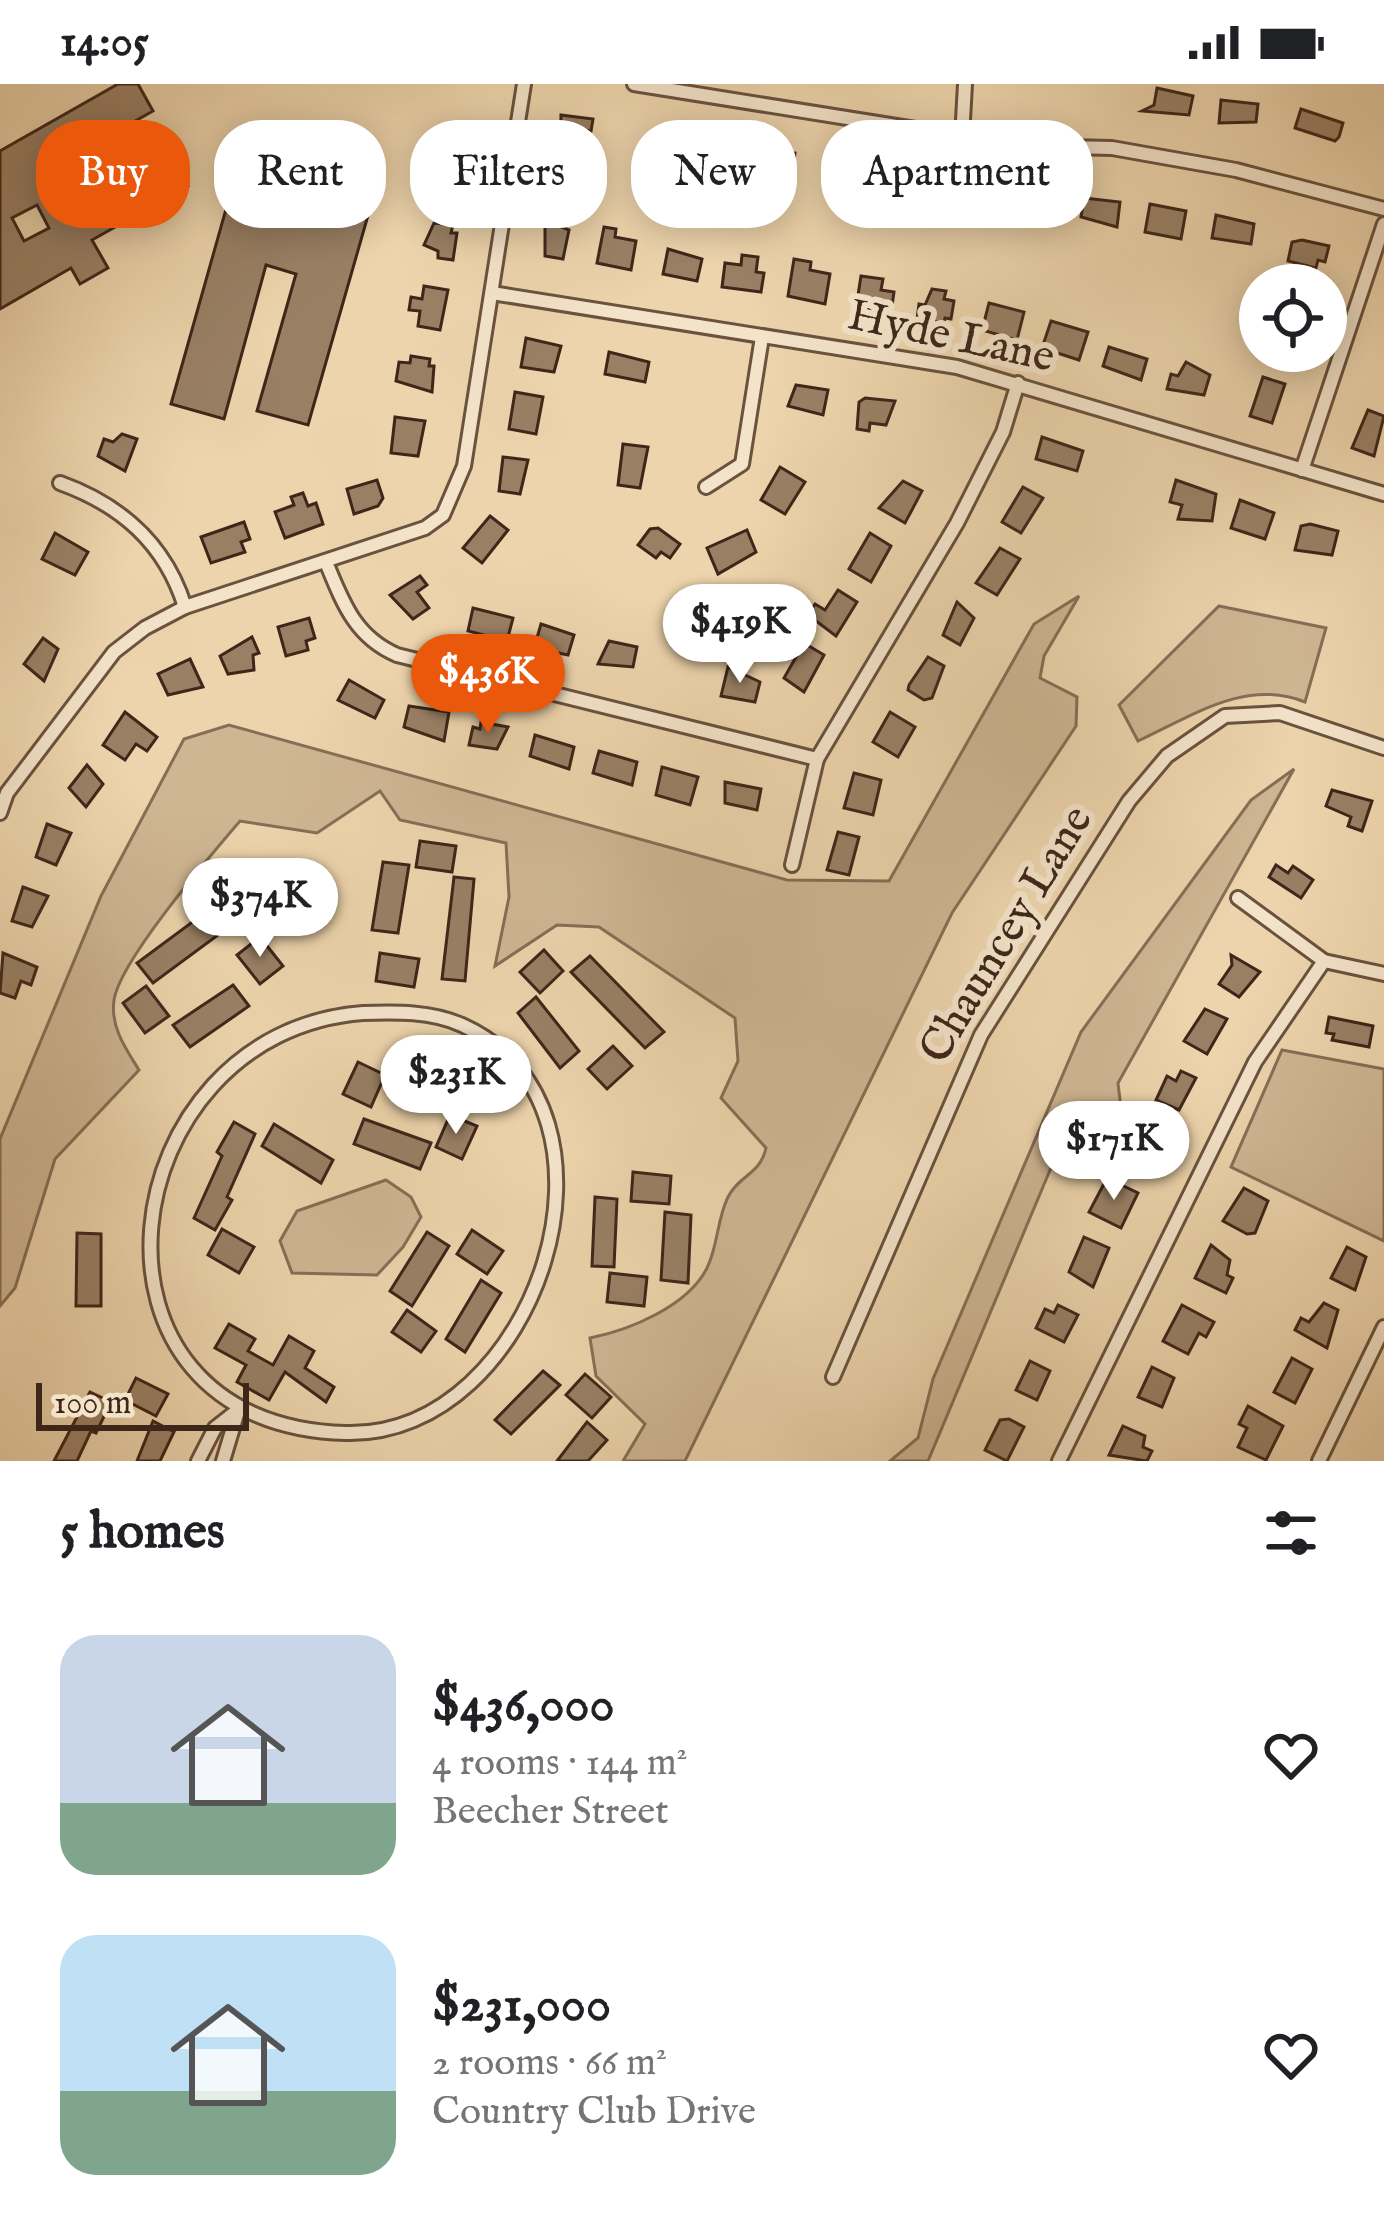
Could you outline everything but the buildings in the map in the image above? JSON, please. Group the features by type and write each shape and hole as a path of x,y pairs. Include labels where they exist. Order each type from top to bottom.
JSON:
{"street":[{"path":"0,813 3,791 114,652 185,607 425,528 443,515 464,466 524,84"},
{"path":"634,84 684,87 864,120"},
{"path":"963,120 965,84"},
{"path":"1093,147 1236,170 1384,209"},
{"path":"1302,470 1384,224"},
{"name":"Hyde Lane","path":"492,293 957,367 1384,494"},
{"path":"706,487 742,464 763,337"},
{"path":"792,865 818,759 957,523 1003,432 1018,382"},
{"path":"60,483 99,497 128,516 176,577 185,607"},
{"path":"326,562 348,614 370,643 398,655 818,759"},
{"name":"Chauncey Lane","path":"833,1377 981,1035 1129,800 1167,756 1225,716 1280,713 1384,748"},
{"path":"1238,898 1324,961 1384,974"},
{"path":"1059,1461 1255,1062 1324,961"},
{"path":"380,1012 430,1016 470,1029 518,1071 538,1104 553,1148 550,1237 539,1281 518,1328 464,1390 414,1421 384,1431 303,1430 238,1410 200,1383 185,1364 155,1285 156,1196 187,1118 242,1057 286,1030 341,1015 380,1012"},
{"path":"1318,1461 1384,1327"},
{"path":"198,1461 215,1428 238,1410"},
{"path":"224,1461 238,1410"}],"shaded area":[{"path":"1079,596 1044,656 1040,678 1077,697 1076,726 952,913 685,1461 623,1461 645,1424 596,1376 590,1338 656,1314 698,1282 711,1260 728,1197 763,1157 766,1148 721,1098 738,1061 735,1018 599,927 557,925 495,966 509,897 506,843 400,820 380,791 317,833 240,821 168,908 132,960 114,1000 117,1028 139,1070 55,1159 15,1288 0,1306 0,1139 101,896 184,739 229,725 787,880 889,881 1034,624"},
{"path":"1219,606 1326,628 1305,702 1262,694 1240,697 1138,741 1119,705"},
{"path":"1294,769 1118,1083 1122,1117 1100,1145 1077,1136 1053,1163 928,1461 890,1461 918,1438 933,1379 1081,1032 1251,800"},
{"path":"1282,1050 1384,1069 1384,1241 1231,1167"},
{"path":"386,1180 411,1197 421,1217 403,1247 377,1275 292,1273 280,1241 297,1211"}]}
